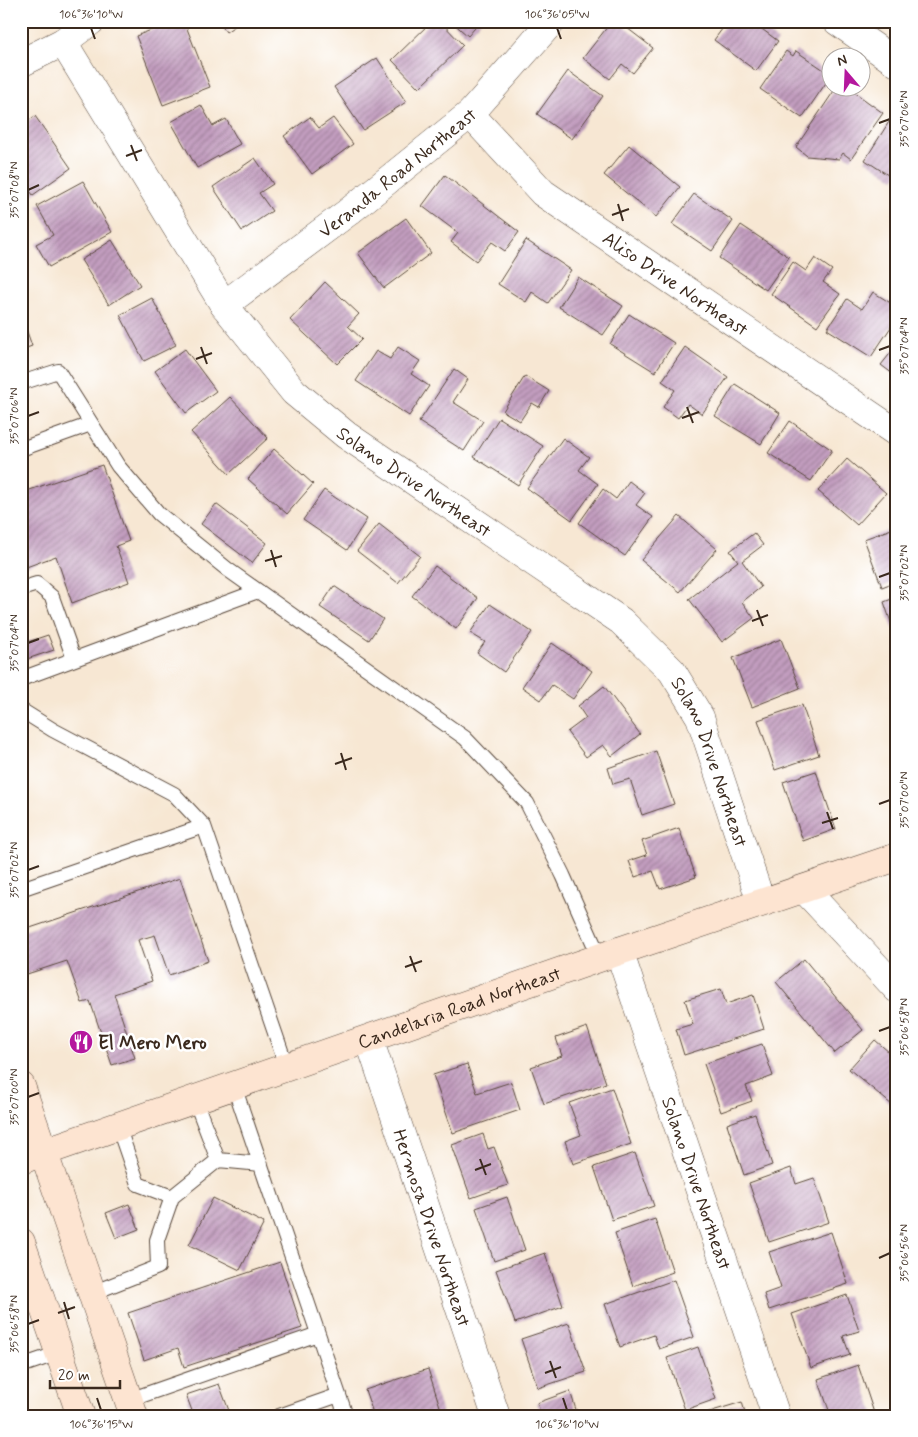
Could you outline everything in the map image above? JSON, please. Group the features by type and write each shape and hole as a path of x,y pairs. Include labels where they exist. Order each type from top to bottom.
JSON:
{"main road":[{"name":"Candelaria Road Northeast","path":"33,1156 761,902 897,858"},
{"path":"21,1086 33,1156 92,1293 131,1408"},
{"path":"21,1242 81,1416"}],"street":[{"path":"21,63 63,42 91,21"},
{"name":"Veranda Road Northeast","path":"224,305 347,213 470,114 552,21"},
{"path":"837,21 897,62"},
{"name":"Solano Drive Northeast","path":"63,42 224,305 294,392 346,435 621,621 672,671 700,717 761,902"},
{"name":"Aliso Drive Northeast","path":"470,114 543,193 897,433"},
{"path":"804,888 897,988"},
{"name":"Solano Drive Northeast","path":"610,955 776,1416"},
{"name":"Hermosa Drive Northeast","path":"369,1039 496,1416"}],"lane":[{"path":"21,383 58,371 118,466 159,514 227,569 465,738 527,803 563,875 610,955"},
{"path":"21,449 91,424"},
{"path":"21,589 37,584 52,597 74,659"},
{"path":"21,679 258,591"},
{"path":"21,710 53,730 174,794 204,826 286,1068"},
{"path":"22,887 204,826"},
{"path":"234,1086 346,1416"},
{"path":"195,1100 218,1160"},
{"path":"118,1126 138,1184 172,1197"},
{"path":"92,1293 158,1267 157,1240 172,1197 218,1160 261,1164"},
{"path":"131,1408 318,1334"},
{"path":"21,1366 59,1352"},
{"path":"279,1416 339,1395"}],"building":[{"path":"174,21 184,21 210,87 163,105 136,36"},
{"path":"218,21 242,21 226,32"},
{"path":"432,21 440,21 463,45 419,88 392,60"},
{"path":"451,21 481,21 468,36"},
{"path":"612,21 618,21 653,48 633,73 622,64 610,79 583,58"},
{"path":"728,21 751,21 778,41 756,71 714,40"},
{"path":"786,51 793,56 796,51 820,67 820,92 802,118 760,89"},
{"path":"377,58 406,102 363,130 334,87"},
{"path":"568,71 603,96 572,139 537,114"},
{"path":"829,98 862,98 883,113 851,159 843,153 839,159 807,156 796,147"},
{"path":"201,105 213,126 226,119 240,144 197,168 171,122"},
{"path":"35,116 71,168 33,195 21,178 21,126"},
{"path":"310,117 319,128 333,118 353,144 312,174 284,136"},
{"path":"892,117 897,120 897,175 894,179 865,160"},
{"path":"629,145 680,187 656,217 604,175"},
{"path":"255,158 273,184 259,193 272,211 242,231 213,187"},
{"path":"445,175 519,232 505,251 492,242 476,261 451,242 458,233 422,206"},
{"path":"83,181 112,232 49,267 36,244 53,235 37,206"},
{"path":"694,194 733,221 712,251 672,224"},
{"path":"406,218 431,253 384,288 358,253"},
{"path":"741,225 789,257 766,290 719,258"},
{"path":"112,240 140,285 109,305 81,260"},
{"path":"526,240 571,270 548,303 532,292 526,302 498,284"},
{"path":"815,258 832,270 823,282 840,294 817,326 771,294 793,262 806,271"},
{"path":"578,277 623,306 603,335 559,307"},
{"path":"325,282 359,314 348,326 362,339 337,364 290,320"},
{"path":"873,292 897,307 897,318 871,357 827,329 847,299 862,309"},
{"path":"152,298 176,345 144,361 120,315"},
{"path":"629,314 674,343 655,372 610,344"},
{"path":"25,326 32,346 21,350 21,328"},
{"path":"897,345 897,377 881,365"},
{"path":"398,347 420,361 411,374 429,386 409,416 356,381 376,351 390,359"},
{"path":"685,347 728,377 702,414 688,404 678,418 663,407 675,390 662,381"},
{"path":"185,349 216,391 186,413 155,371"},
{"path":"454,369 468,379 453,402 483,421 464,451 419,422"},
{"path":"525,376 549,391 539,407 532,403 520,421 503,411"},
{"path":"735,384 780,413 761,444 715,416"},
{"path":"230,397 268,438 229,474 191,432"},
{"path":"499,418 543,446 518,485 474,457"},
{"path":"790,421 832,450 811,481 768,453"},
{"path":"563,438 589,457 579,470 598,484 572,520 527,488"},
{"path":"274,449 313,484 287,514 248,479"},
{"path":"847,459 886,493 857,525 818,491"},
{"path":"102,465 129,541 116,546 129,582 72,603 56,556 21,569 21,493"},
{"path":"629,481 645,493 636,505 653,517 625,556 579,523 603,489 616,499"},
{"path":"324,490 367,519 347,550 303,520"},
{"path":"216,504 267,543 252,563 201,524"},
{"path":"679,516 717,549 680,592 641,560"},
{"path":"379,524 420,556 398,583 357,551"},
{"path":"897,527 897,581 882,587 864,539"},
{"path":"754,533 763,545 742,561 761,587 742,602 754,618 722,642 689,599 738,561 730,551"},
{"path":"435,566 478,598 456,629 412,596"},
{"path":"334,586 383,619 369,640 320,607"},
{"path":"897,597 897,637 896,637 884,602"},
{"path":"490,604 532,632 504,672 477,653 485,642 470,633"},
{"path":"48,635 54,650 21,661 21,644"},
{"path":"781,639 800,688 752,707 733,658"},
{"path":"552,643 592,671 573,699 552,685 541,700 522,687"},
{"path":"604,686 640,734 612,756 603,745 586,757 567,732 586,718 578,706"},
{"path":"802,705 819,755 775,770 758,720"},
{"path":"656,751 674,804 642,815 630,779 613,784 608,768"},
{"path":"816,771 836,829 803,841 783,782"},
{"path":"679,828 696,877 660,889 653,871 635,877 629,861 647,855 642,841"},
{"path":"180,878 208,961 169,975 155,935 138,940 152,981 114,994 135,1058 112,1065 90,1001 82,1003 67,961 24,975 21,965 21,931"},
{"path":"804,959 863,1030 835,1053 776,982"},
{"path":"721,989 726,1004 753,995 764,1029 684,1055 676,1029 693,1024 685,1000"},
{"path":"587,1027 606,1083 544,1104 531,1067 562,1056 556,1038"},
{"path":"875,1040 897,1059 897,1099 892,1105 849,1069"},
{"path":"762,1044 773,1076 746,1086 752,1101 721,1112 704,1064"},
{"path":"467,1064 477,1093 511,1082 520,1110 453,1133 433,1075"},
{"path":"612,1088 631,1144 573,1164 565,1141 581,1135 569,1103"},
{"path":"755,1114 772,1165 744,1175 727,1124"},
{"path":"483,1134 488,1149 494,1147 508,1185 471,1198 452,1145"},
{"path":"635,1153 654,1206 612,1220 594,1167"},
{"path":"791,1168 796,1184 814,1178 829,1222 769,1242 749,1183"},
{"path":"507,1197 525,1250 494,1261 476,1208"},
{"path":"213,1198 264,1223 240,1270 189,1245"},
{"path":"129,1204 139,1229 116,1238 106,1213"},
{"path":"655,1219 673,1272 633,1286 615,1233"},
{"path":"831,1232 848,1284 769,1310 764,1294 781,1288 769,1252"},
{"path":"545,1253 563,1306 515,1323 496,1270"},
{"path":"280,1262 302,1328 184,1367 178,1348 144,1360 128,1313"},
{"path":"674,1280 694,1337 659,1349 654,1335 620,1347 605,1304"},
{"path":"847,1295 859,1331 843,1336 850,1355 811,1368 792,1314"},
{"path":"569,1323 586,1372 538,1388 521,1339"},
{"path":"698,1347 716,1399 685,1410 667,1358"},
{"path":"858,1365 875,1416 831,1416 818,1379"},
{"path":"428,1369 443,1416 393,1416 393,1414 374,1416 365,1390"},
{"path":"219,1384 231,1416 194,1416 186,1395"},
{"path":"570,1391 578,1416 542,1416 537,1403"},
{"path":"742,1402 746,1416 699,1416 699,1415"}],"place":[{"name":"El Mero Mero","path":"81,1042"}]}
